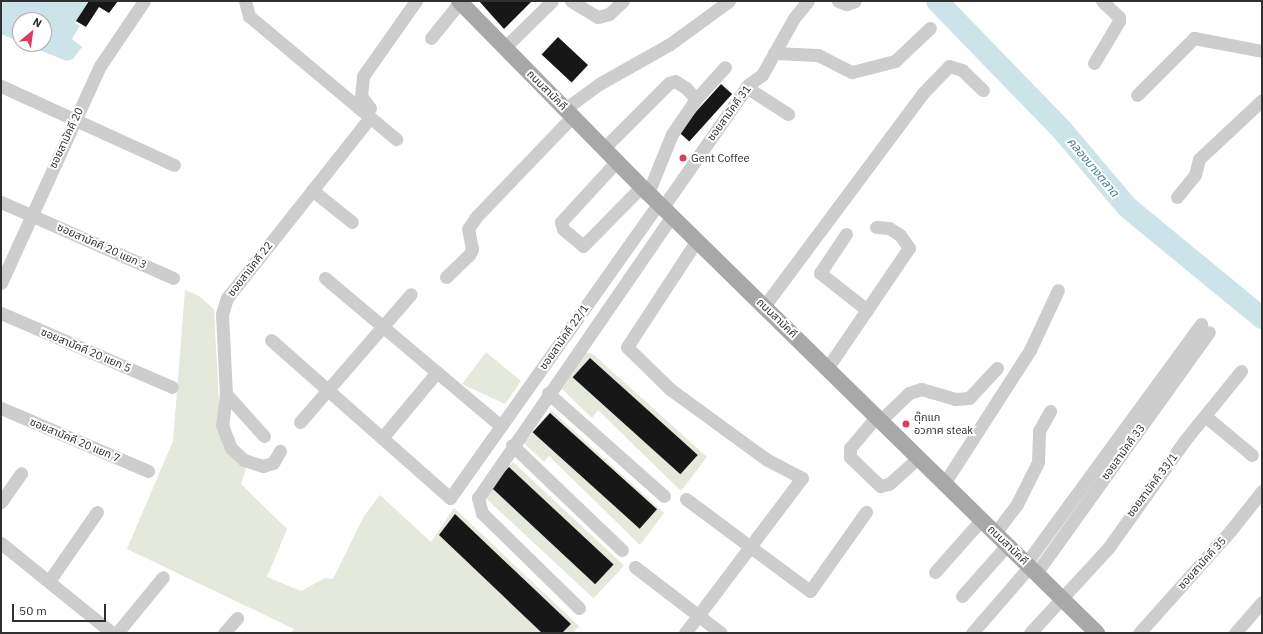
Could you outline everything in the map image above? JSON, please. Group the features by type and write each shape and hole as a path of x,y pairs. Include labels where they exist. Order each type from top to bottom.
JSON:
{"main road":[{"name":"ถนนสามัคคี","path":"459,1 657,201 828,367 1097,633"}],"street":[{"name":"ซอยสามัคคี 20","path":"1,283 100,66 144,1"},
{"path":"245,1 249,16 369,113 396,139"},
{"path":"369,113 361,96 363,76 416,1"},
{"path":"431,38 459,1"},
{"path":"504,48 552,1"},
{"path":"571,1 598,17 609,14 623,1"},
{"path":"446,277 469,255 472,249 468,229 476,217 569,113 599,84 670,44 729,1"},
{"name":"ซอยสามัคคี 31","path":"657,201 746,87 762,75 794,18 808,1"},
{"path":"838,1 846,4 854,1"},
{"path":"1094,63 1119,21 1119,17 1102,1"},
{"path":"774,53 818,55 852,72 895,61 930,28"},
{"path":"1136,95 1194,38 1262,52"},
{"path":"764,305 922,94 949,66 962,70 983,90"},
{"path":"579,608 482,513 478,504 478,498 548,393 657,201 672,134 696,99 725,67"},
{"path":"604,148 672,81 686,88 696,99"},
{"path":"1,86 75,118 174,166"},
{"path":"746,87 788,114"},
{"path":"1177,197 1195,175 1199,159 1262,100"},
{"name":"ซอยสามัคคี 22","path":"280,451 273,463 264,466 244,460 231,448 222,425 226,394 222,314 227,298 312,190 369,113"},
{"path":"617,161 561,222 563,229 578,244 583,246 594,237 657,201"},
{"path":"312,190 352,222"},
{"name":"ซอยสามัคคี 22/1","path":"382,438 450,498 470,472 657,201"},
{"name":"ซอยสามัคคี 20 แยก 3","path":"1,202 173,278"},
{"path":"828,367 909,248 900,235 890,228 876,227"},
{"path":"846,234 820,273 867,310"},
{"path":"685,633 802,478 766,459 670,389 627,347 697,240"},
{"path":"325,278 501,426"},
{"path":"945,482 1034,343 1058,290"},
{"path":"300,422 411,294"},
{"name":"ซอยสามัคคี 20 แยก 5","path":"1,313 172,388"},
{"path":"972,633 1031,567 1205,328"},
{"path":"271,340 382,438 436,372"},
{"path":"919,457 889,484 880,486 850,457 850,448 879,418 909,393 921,389 956,399 969,398 997,368"},
{"name":"ซอยสามัคคี 33/1","path":"1030,633 1109,547 1205,416 1241,371"},
{"path":"548,393 664,496"},
{"path":"226,394 264,436"},
{"name":"ซอยสามัคคี 20 แยก 7","path":"1,408 148,471"},
{"path":"996,532 1017,504 1038,462 1039,431 1050,412"},
{"path":"1205,416 1252,454"},
{"path":"512,445 622,550"},
{"path":"1,502 21,473"},
{"name":"ซอยสามัคคี 35","path":"1139,633 1232,530 1262,490"},
{"path":"686,499 810,591 866,512"},
{"path":"49,581 97,512"},
{"path":"935,572 982,519"},
{"path":"1,543 112,633"},
{"path":"962,596 1008,544"},
{"path":"635,567 721,633"},
{"path":"117,633 163,577"},
{"path":"1235,633 1262,602"},
{"path":"224,633 237,618"}],"shaded area":[{"path":"185,290 199,296 214,309 221,439 246,469 241,484 287,529 267,577 301,591 325,578 333,579 364,516 380,495 431,542 454,508 579,626 573,633 291,633 294,629 127,549 173,441"},
{"path":"486,352 521,381 505,404 462,384"},
{"path":"586,352 594,355 707,457 681,491 598,410 592,418 562,389"},
{"path":"551,410 664,513 640,545 549,456 544,462 524,443"},
{"path":"513,462 624,566 593,599 482,495"}],"water":[{"path":"1,1 90,1 75,23 80,26 72,39 82,47 73,59 67,61 44,52 52,52 52,12 12,12 12,39 1,34"}],"building":[{"path":"89,1 118,1 109,13 99,7 86,27 76,21"},
{"path":"479,1 532,1 504,29"},
{"path":"558,37 588,65 572,83 542,55"},
{"path":"721,84 732,94 689,142 678,132"},
{"path":"590,358 698,455 680,474 573,377"},
{"path":"550,413 657,509 640,529 533,432"},
{"path":"509,467 614,565 595,584 491,487"},
{"path":"455,514 571,624 562,633 542,633 439,535"}],"waterway":[{"name":"คลองบางตลาด","path":"937,1 1062,130 1127,207 1262,318"}],"place":[{"name":"Gent Coffee","path":"683,158"},
{"name":"ตุ๊กแก อวกาศ steak","path":"906,424"}]}
